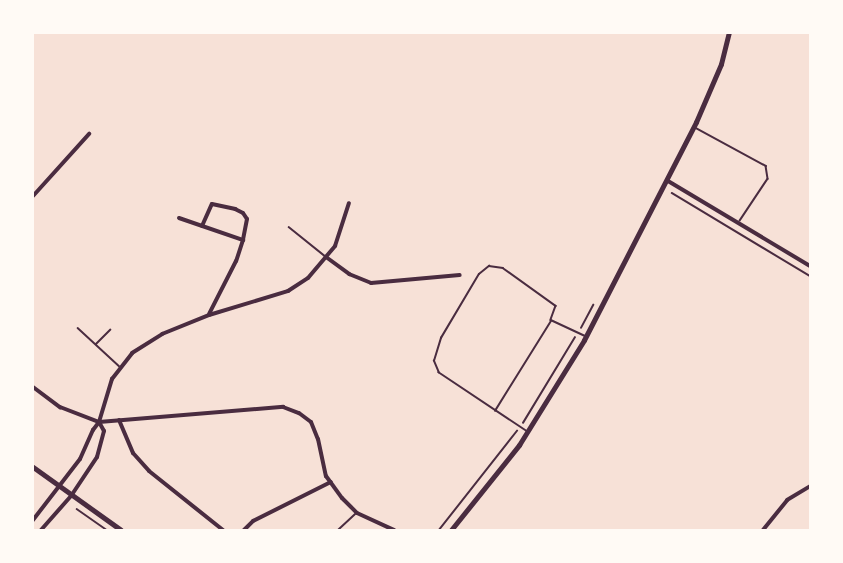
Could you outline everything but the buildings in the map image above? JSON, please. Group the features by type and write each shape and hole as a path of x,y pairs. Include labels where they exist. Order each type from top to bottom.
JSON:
{"main road":[{"path":"451,530 490,483 527,432 587,336 668,181 721,64 729,33"},
{"path":"33,467 121,530"}],"street":[{"path":"33,196 89,134"},
{"path":"668,181 810,266"},
{"path":"33,520 80,459 99,422 105,396 119,367 144,344 209,315 288,291 308,278 335,246 349,203"},
{"path":"202,226 212,204 235,209 243,213 247,219 236,261 209,315"},
{"path":"179,218 243,240"},
{"path":"326,256 349,274 371,283 460,276"},
{"path":"33,387 60,406 99,422 283,407 299,413 311,422 326,476 357,513 394,530"},
{"path":"119,420 133,453 149,471 223,530"},
{"path":"41,530 71,496 97,458 104,430 99,422"},
{"path":"244,530 253,521 331,482"},
{"path":"763,530 787,500 810,486"}],"lane":[{"path":"693,127 766,166 768,179 738,224"},
{"path":"289,227 326,256"},
{"path":"495,412 551,320 556,306 547,296 503,268 489,266 479,274 441,338 434,361 440,373 495,412 527,432"},
{"path":"551,320 587,336"},
{"path":"78,328 119,367"},
{"path":"95,344 110,330"},
{"path":"338,530 357,513"}],"path":[{"path":"672,193 810,276"},
{"path":"439,530 520,428 596,301"},
{"path":"77,509 107,530"}]}
